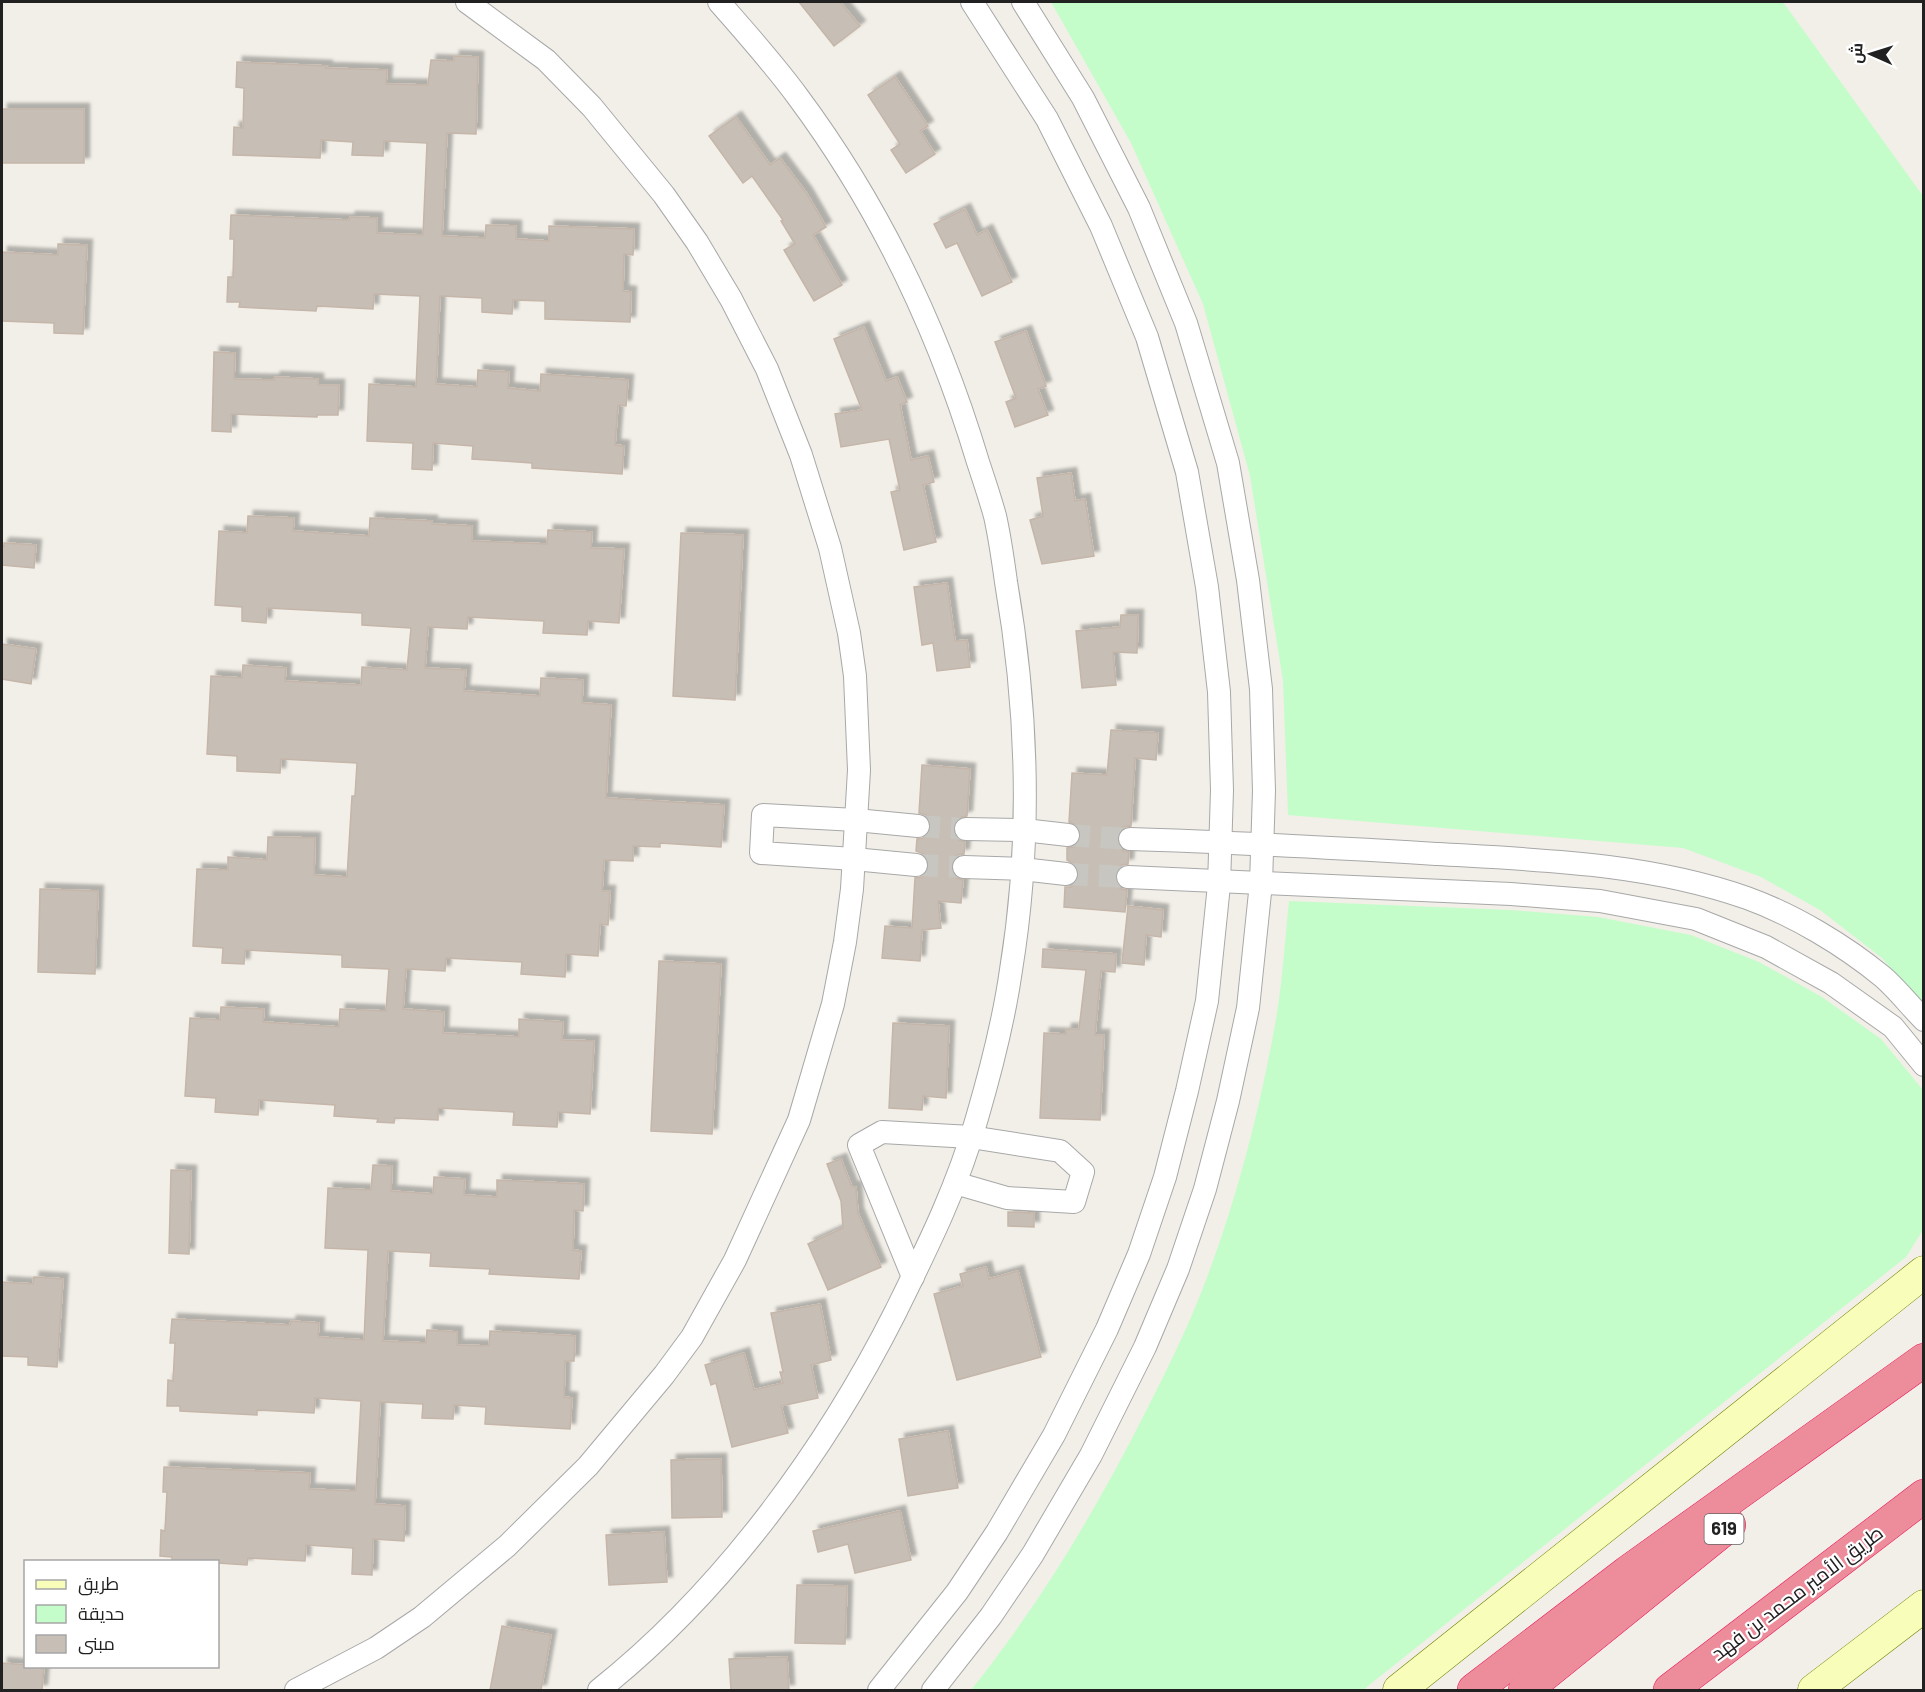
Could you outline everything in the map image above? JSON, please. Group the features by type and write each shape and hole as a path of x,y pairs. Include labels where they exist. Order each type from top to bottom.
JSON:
{"highway":[{"path":"1474,1690 1628,1572 1923,1360"},
{"name":"619","path":"1526,1690 1923,1367"},
{"name":"طريق الأمير محمد بن فهد","path":"1670,1690 1923,1496"},
{"path":"1706,1690 1845,1556"}],"main road":[{"path":"1399,1690 1918,1273"},
{"path":"1815,1690 1923,1606"}],"street":[{"path":"296,1690 335,1671 422,1617 500,1552 542,1514 588,1466 664,1375 692,1337 735,1260 799,1120 833,1004 845,942 854,859 859,770 855,676 849,633 830,548 801,455 767,369 725,290 697,243 664,195 592,107 546,60 468,2"},
{"path":"599,1690 667,1632 714,1581 798,1475 831,1426 881,1341 913,1277 955,1183 971,1137 996,1046 1011,970 1023,869 1025,791 1023,704 1012,618 995,518 961,404 922,308 876,218 798,95 719,2"},
{"path":"879,1690 957,1592 997,1532 1054,1435 1107,1329 1139,1254 1165,1177 1207,1001 1219,880 1222,790 1219,692 1208,597 1187,472 1147,337 1101,226 1047,119 972,2"},
{"path":"933,1690 991,1616 1039,1545 1091,1455 1145,1347 1178,1269 1205,1189 1248,1008 1261,883 1264,790 1261,689 1248,580 1228,463 1186,323 1139,208 1083,98 1023,2"},
{"path":"916,865 761,853 763,815 918,826"},
{"path":"966,829 1024,830 1068,835"},
{"path":"1130,839 1476,856 1605,867 1666,875 1747,898 1819,931 1885,978 1923,1020"},
{"path":"964,867 1023,869 1066,874"},
{"path":"1600,901 1605,867"},
{"path":"1128,877 1511,894 1600,901 1696,919 1766,947 1831,983 1893,1027 1923,1065"},
{"path":"913,1277 859,1146 882,1132 971,1137 1060,1151 1083,1172 1074,1202 1006,1198 955,1183"}],"green space":[{"path":"1051,2 1783,2 1923,196 1923,1007 1882,958 1820,910 1761,877 1683,848 1288,815 1283,681 1250,476 1203,304 1131,143"},
{"path":"1289,901 1510,910 1598,917 1691,935 1759,962 1822,997 1881,1039 1923,1090 1923,1230 1906,1257 1363,1690 971,1690 1044,1590 1087,1520 1154,1395 1199,1297 1218,1248 1239,1182 1264,1080 1279,999"}],"building":[{"path":"799,2 840,2 860,26 834,46"},
{"path":"454,56 478,57 476,134 447,133 442,236 485,238 486,225 516,226 516,239 549,241 549,226 634,229 633,255 624,254 623,291 631,292 630,322 545,319 545,301 513,300 512,314 482,312 482,298 440,296 436,384 477,387 478,370 509,372 508,388 540,391 541,374 628,380 626,406 618,405 615,445 624,446 622,474 532,468 532,463 472,459 473,446 433,443 432,470 412,469 413,443 367,441 369,384 416,387 420,296 374,294 373,309 317,306 316,311 239,307 240,302 227,302 228,277 233,277 234,239 230,239 231,215 349,220 350,217 377,218 377,233 423,235 427,143 384,141 383,156 352,155 353,142 321,140 320,158 233,155 234,127 243,128 244,88 236,87 237,62 387,70 386,84 428,85 431,60 454,61"},
{"path":"895,77 928,126 920,131 935,154 906,173 891,150 900,144 868,95"},
{"path":"2,109 84,109 84,163 2,163"},
{"path":"736,117 770,165 780,158 807,194 826,227 813,235 842,285 814,301 784,250 795,244 781,221 783,220 752,176 743,183 709,136"},
{"path":"965,209 977,235 987,230 1012,282 982,296 957,243 946,248 934,224"},
{"path":"58,244 87,245 83,334 54,333 54,323 2,321 2,252 58,255"},
{"path":"864,327 886,381 897,377 907,402 900,405 911,460 928,456 934,482 923,485 936,542 904,550 891,492 900,490 889,439 841,447 835,414 862,410 834,339"},
{"path":"1026,331 1046,386 1038,389 1048,415 1015,427 1006,402 1016,398 995,342"},
{"path":"214,352 235,353 234,379 274,380 275,377 318,379 318,385 339,385 338,415 317,415 317,417 231,414 231,432 212,431"},
{"path":"1071,473 1075,501 1085,499 1094,556 1042,564 1030,520 1043,516 1037,478"},
{"path":"248,516 294,518 293,531 369,536 370,518 432,521 432,524 472,526 472,541 547,544 548,530 592,532 591,548 624,549 619,623 588,621 587,635 543,633 544,621 468,617 467,629 428,627 425,668 466,670 464,691 540,696 541,678 583,680 582,703 611,705 606,798 724,805 721,847 660,843 660,847 633,846 633,861 604,860 602,891 610,891 608,925 600,924 598,956 566,954 565,977 521,974 522,962 446,958 445,971 406,969 403,1009 444,1012 443,1033 519,1037 519,1019 563,1022 562,1040 594,1041 590,1114 558,1112 557,1127 513,1125 514,1112 438,1108 438,1120 395,1118 394,1123 377,1122 378,1119 334,1116 335,1105 259,1100 258,1115 215,1112 216,1098 185,1096 190,1018 220,1020 221,1007 264,1009 263,1022 339,1027 340,1009 386,1011 389,969 342,967 342,955 245,950 244,964 222,963 223,948 193,946 197,869 228,870 228,857 267,860 268,837 315,838 314,875 347,877 352,796 355,796 357,763 281,759 280,773 237,771 237,756 207,754 211,676 242,678 243,665 286,668 285,681 361,685 362,667 407,670 411,628 362,625 362,613 267,608 266,623 242,621 242,607 215,605 219,531 247,533"},
{"path":"681,533 743,535 735,700 673,696"},
{"path":"4,543 36,545 34,568 2,565 2,545 4,546"},
{"path":"947,583 955,641 967,640 970,667 937,671 933,643 922,645 914,587"},
{"path":"1121,615 1138,615 1137,653 1113,652 1116,685 1082,688 1076,631 1120,627"},
{"path":"2,644 36,649 31,684 2,679"},
{"path":"1111,730 1158,733 1156,760 1135,758 1131,826 1123,827 1117,838 1118,846 1123,851 1129,852 1128,864 1121,865 1115,876 1116,884 1121,889 1127,890 1125,912 1064,907 1065,887 1071,887 1079,875 1079,869 1067,860 1067,848 1074,847 1081,836 1081,830 1069,822 1072,773 1107,775"},
{"path":"922,765 970,769 967,816 959,818 953,828 955,836 965,842 964,854 957,855 951,866 952,874 963,880 961,903 938,901 941,928 922,930 920,961 882,958 885,926 912,928 915,878 922,877 929,867 924,854 916,851 917,839 929,834 931,827 926,815 919,813"},
{"path":"40,889 98,891 95,974 38,972"},
{"path":"1128,906 1163,910 1161,937 1146,935 1144,965 1122,963"},
{"path":"1043,949 1116,954 1115,972 1101,971 1095,1035 1104,1035 1100,1120 1040,1118 1044,1033 1066,1034 1066,1029 1079,1029 1086,970 1042,967"},
{"path":"659,961 721,964 712,1134 651,1131"},
{"path":"893,1023 949,1026 946,1098 923,1096 922,1110 889,1108"},
{"path":"841,1159 852,1187 856,1187 858,1213 881,1267 828,1290 808,1244 843,1228 841,1201 827,1164"},
{"path":"373,1165 392,1166 391,1191 433,1194 434,1177 465,1179 464,1195 497,1197 497,1180 584,1184 583,1211 574,1210 573,1250 581,1251 579,1279 489,1274 490,1269 430,1266 431,1253 388,1251 383,1341 426,1343 427,1330 457,1332 457,1345 489,1346 490,1331 575,1336 574,1361 565,1361 564,1397 572,1398 570,1429 485,1424 486,1407 454,1405 453,1419 422,1418 423,1404 380,1402 375,1504 405,1506 404,1541 373,1539 372,1575 352,1574 353,1548 306,1545 305,1561 248,1558 247,1565 219,1563 219,1560 172,1560 172,1557 160,1556 161,1530 165,1531 167,1492 163,1492 164,1467 310,1473 309,1489 356,1491 361,1401 315,1398 314,1413 257,1410 257,1415 180,1411 180,1406 167,1406 168,1380 173,1381 175,1343 170,1343 172,1319 290,1325 291,1321 319,1323 318,1337 364,1340 368,1250 325,1248 328,1188 371,1190"},
{"path":"171,1170 191,1171 189,1254 169,1253"},
{"path":"1008,1212 1034,1213 1034,1227 1008,1226"},
{"path":"986,1267 989,1279 1018,1271 1041,1357 957,1380 934,1294 963,1286 960,1274"},
{"path":"34,1277 63,1279 57,1367 28,1365 28,1357 2,1356 2,1282 33,1284"},
{"path":"820,1304 831,1360 811,1365 818,1398 781,1406 788,1433 732,1447 716,1383 711,1385 705,1365 744,1353 754,1390 783,1383 780,1372 783,1372 771,1313"},
{"path":"948,1431 958,1488 908,1496 899,1439"},
{"path":"721,1459 722,1517 672,1518 671,1460"},
{"path":"900,1511 911,1560 855,1573 848,1544 818,1552 813,1531"},
{"path":"664,1532 667,1582 609,1585 606,1535"},
{"path":"797,1585 847,1586 845,1644 795,1643"},
{"path":"502,1626 551,1635 541,1690 490,1690"},
{"path":"787,1657 789,1690 731,1690 729,1659"},
{"path":"2,1663 24,1665 24,1668 44,1668 42,1690 2,1690"}],"tunnel":[{"path":"918,826 966,829"},
{"path":"1068,835 1130,839"},
{"path":"916,865 964,867"},
{"path":"1066,874 1128,877"}]}
